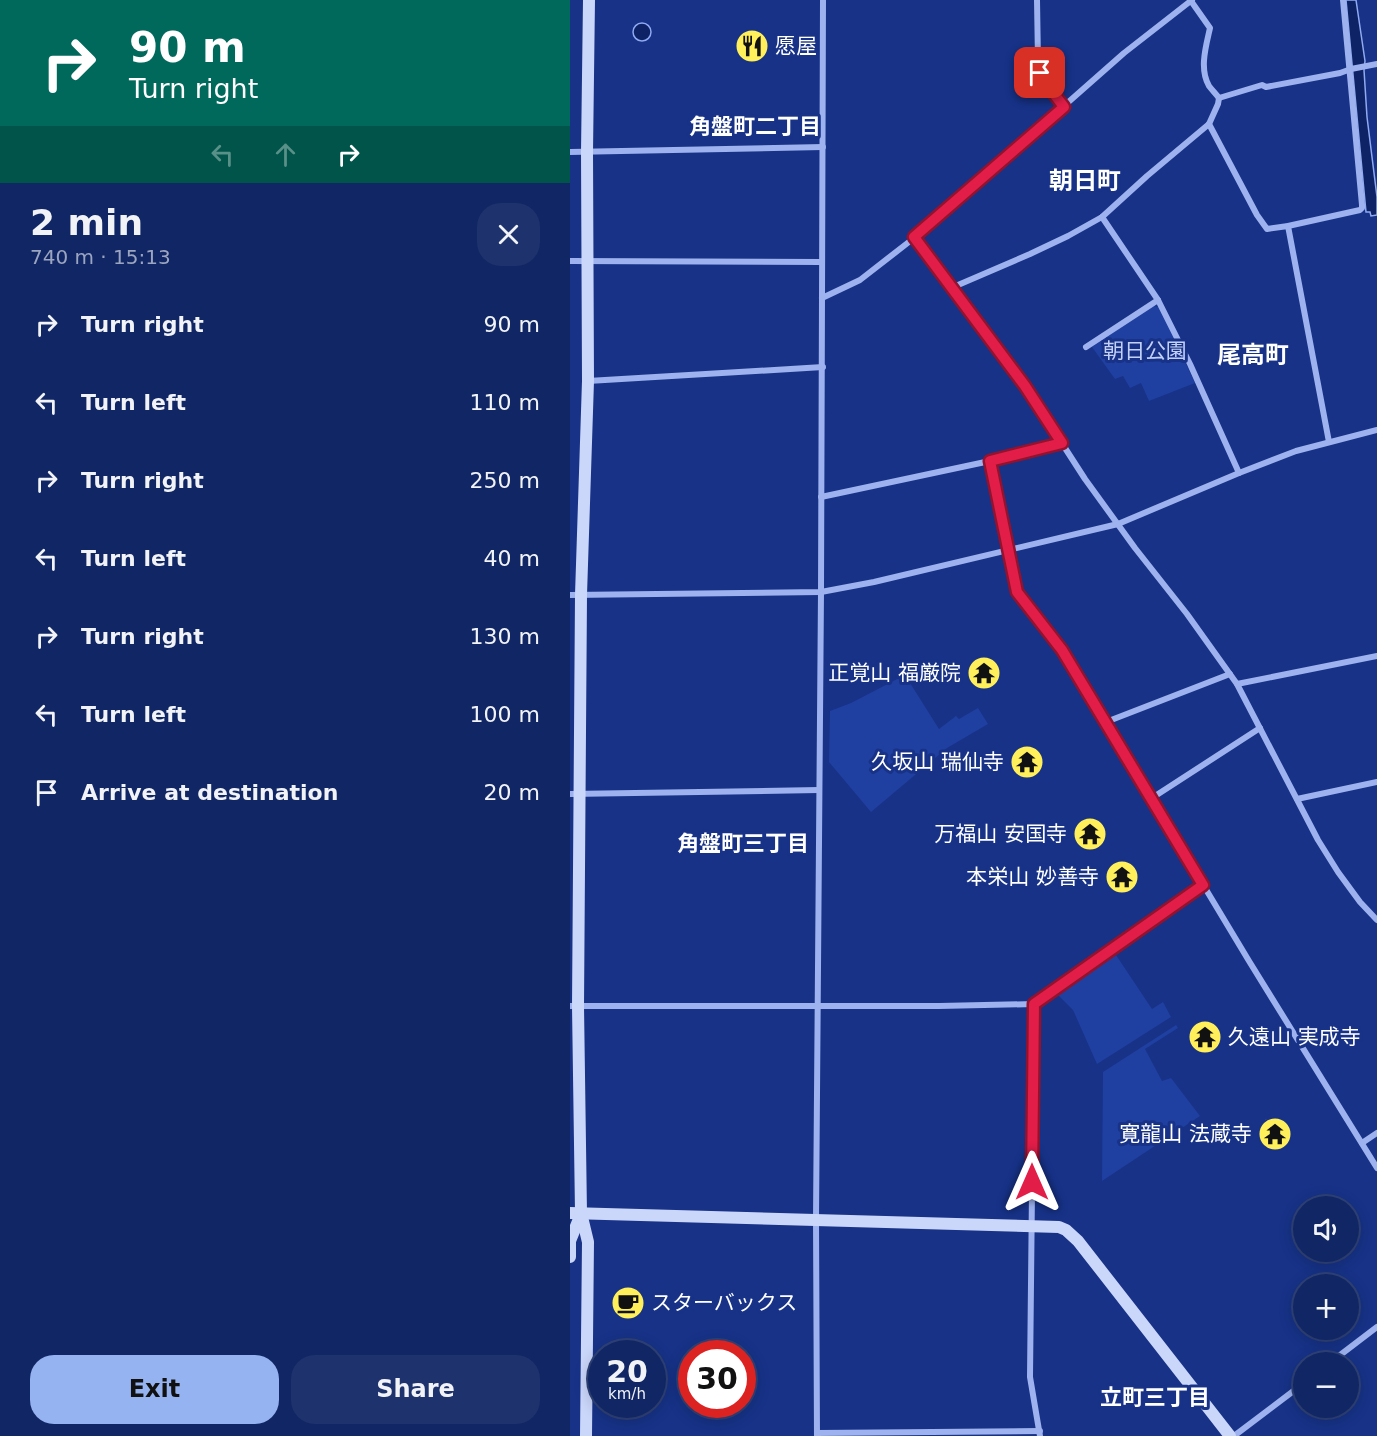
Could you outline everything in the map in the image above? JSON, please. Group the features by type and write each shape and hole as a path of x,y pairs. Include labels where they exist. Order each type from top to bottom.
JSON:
{"main road":[{"path":"570,1257 570,1241 576,1213 574,1006 576,595 588,381 589,0"},
{"path":"576,1213 1059,1227 1078,1241 1232,1436"},
{"path":"576,1213 588,1242 586,1436"}],"street":[{"path":"823,0 821,261 823,367 816,1219 817,1434 1040,1434 1030,1377 1034,1004"},
{"path":"1037,0 1040,73 1064,107"},
{"path":"822,298 860,280 914,237 1124,53 1192,0 1209,28 1205,44 1205,74 1209,86 1219,98 1209,124 1102,217 1030,254 951,288"},
{"path":"1209,124 1257,215 1267,229 1356,212 1362,208 1342,0"},
{"path":"1219,98 1262,85 1266,87 1377,64"},
{"path":"570,152 823,147"},
{"path":"1102,217 1158,300 1190,364 1239,473"},
{"path":"1288,226 1329,442"},
{"path":"914,237 1025,386 1084,479 1237,684 1318,840 1360,902 1377,920"},
{"path":"570,261 821,261"},
{"path":"1086,347 1158,300"},
{"path":"588,381 823,367"},
{"path":"576,595 821,592 874,582 1118,524 1296,451 1377,430"},
{"path":"821,497 990,461 1062,443"},
{"path":"990,461 1017,592 1062,650 1377,1168"},
{"path":"1237,684 1377,656"},
{"path":"1106,722 1230,674"},
{"path":"1152,798 1260,729"},
{"path":"1297,799 1377,782"},
{"path":"575,794 819,790"},
{"path":"574,1006 1034,1004 1203,885"},
{"path":"1362,1143 1377,1133"},
{"path":"1344,1352 1377,1327"},
{"path":"1232,1436 1293,1391"}],"green space":[{"name":"朝日公園","path":"1153,306 1159,307 1195,383 1149,401 1141,383 1130,388 1123,376 1115,379 1092,347"},
{"path":"905,675 939,729 956,716 959,719 978,708 988,724 947,748 871,812 829,762 830,711 851,703"},
{"path":"1116,955 1152,1009 1163,1002 1171,1017 1097,1064 1073,1010 1057,994"},
{"path":"1176,1025 1178,1028 1145,1049 1162,1081 1171,1078 1200,1116 1102,1181 1103,1072"}],"shaded area":[{"path":"1346,0 1356,0 1365,61 1367,117 1377,197 1377,215 1371,216 1370,212 1366,212"},
{"path":"642,23 648,26 651,32 648,38 642,41 636,38 633,32 636,26"}],"place":[{"name":"愿屋","path":"752,46"},
{"name":"正覚山 福厳院","path":"984,673"},
{"name":"久坂山 瑞仙寺","path":"1027,762"},
{"name":"万福山 安国寺","path":"1090,834"},
{"name":"本栄山 妙善寺","path":"1122,877"},
{"name":"久遠山 実成寺","path":"1205,1037"},
{"name":"寛龍山 法蔵寺","path":"1275,1134"},
{"name":"スターバックス","path":"628,1303"}],"district":[{"name":"角盤町二丁目","path":"755,126"},
{"name":"朝日町","path":"1085,181"},
{"name":"尾高町","path":"1253,355"},
{"name":"角盤町三丁目","path":"743,843"},
{"name":"立町三丁目","path":"1155,1397"}],"route":[{"path":"1032,1182 1034,1004 1203,885 1062,650 1017,592 990,461 1062,443 1025,386 914,237 1064,107 1040,73"}]}
